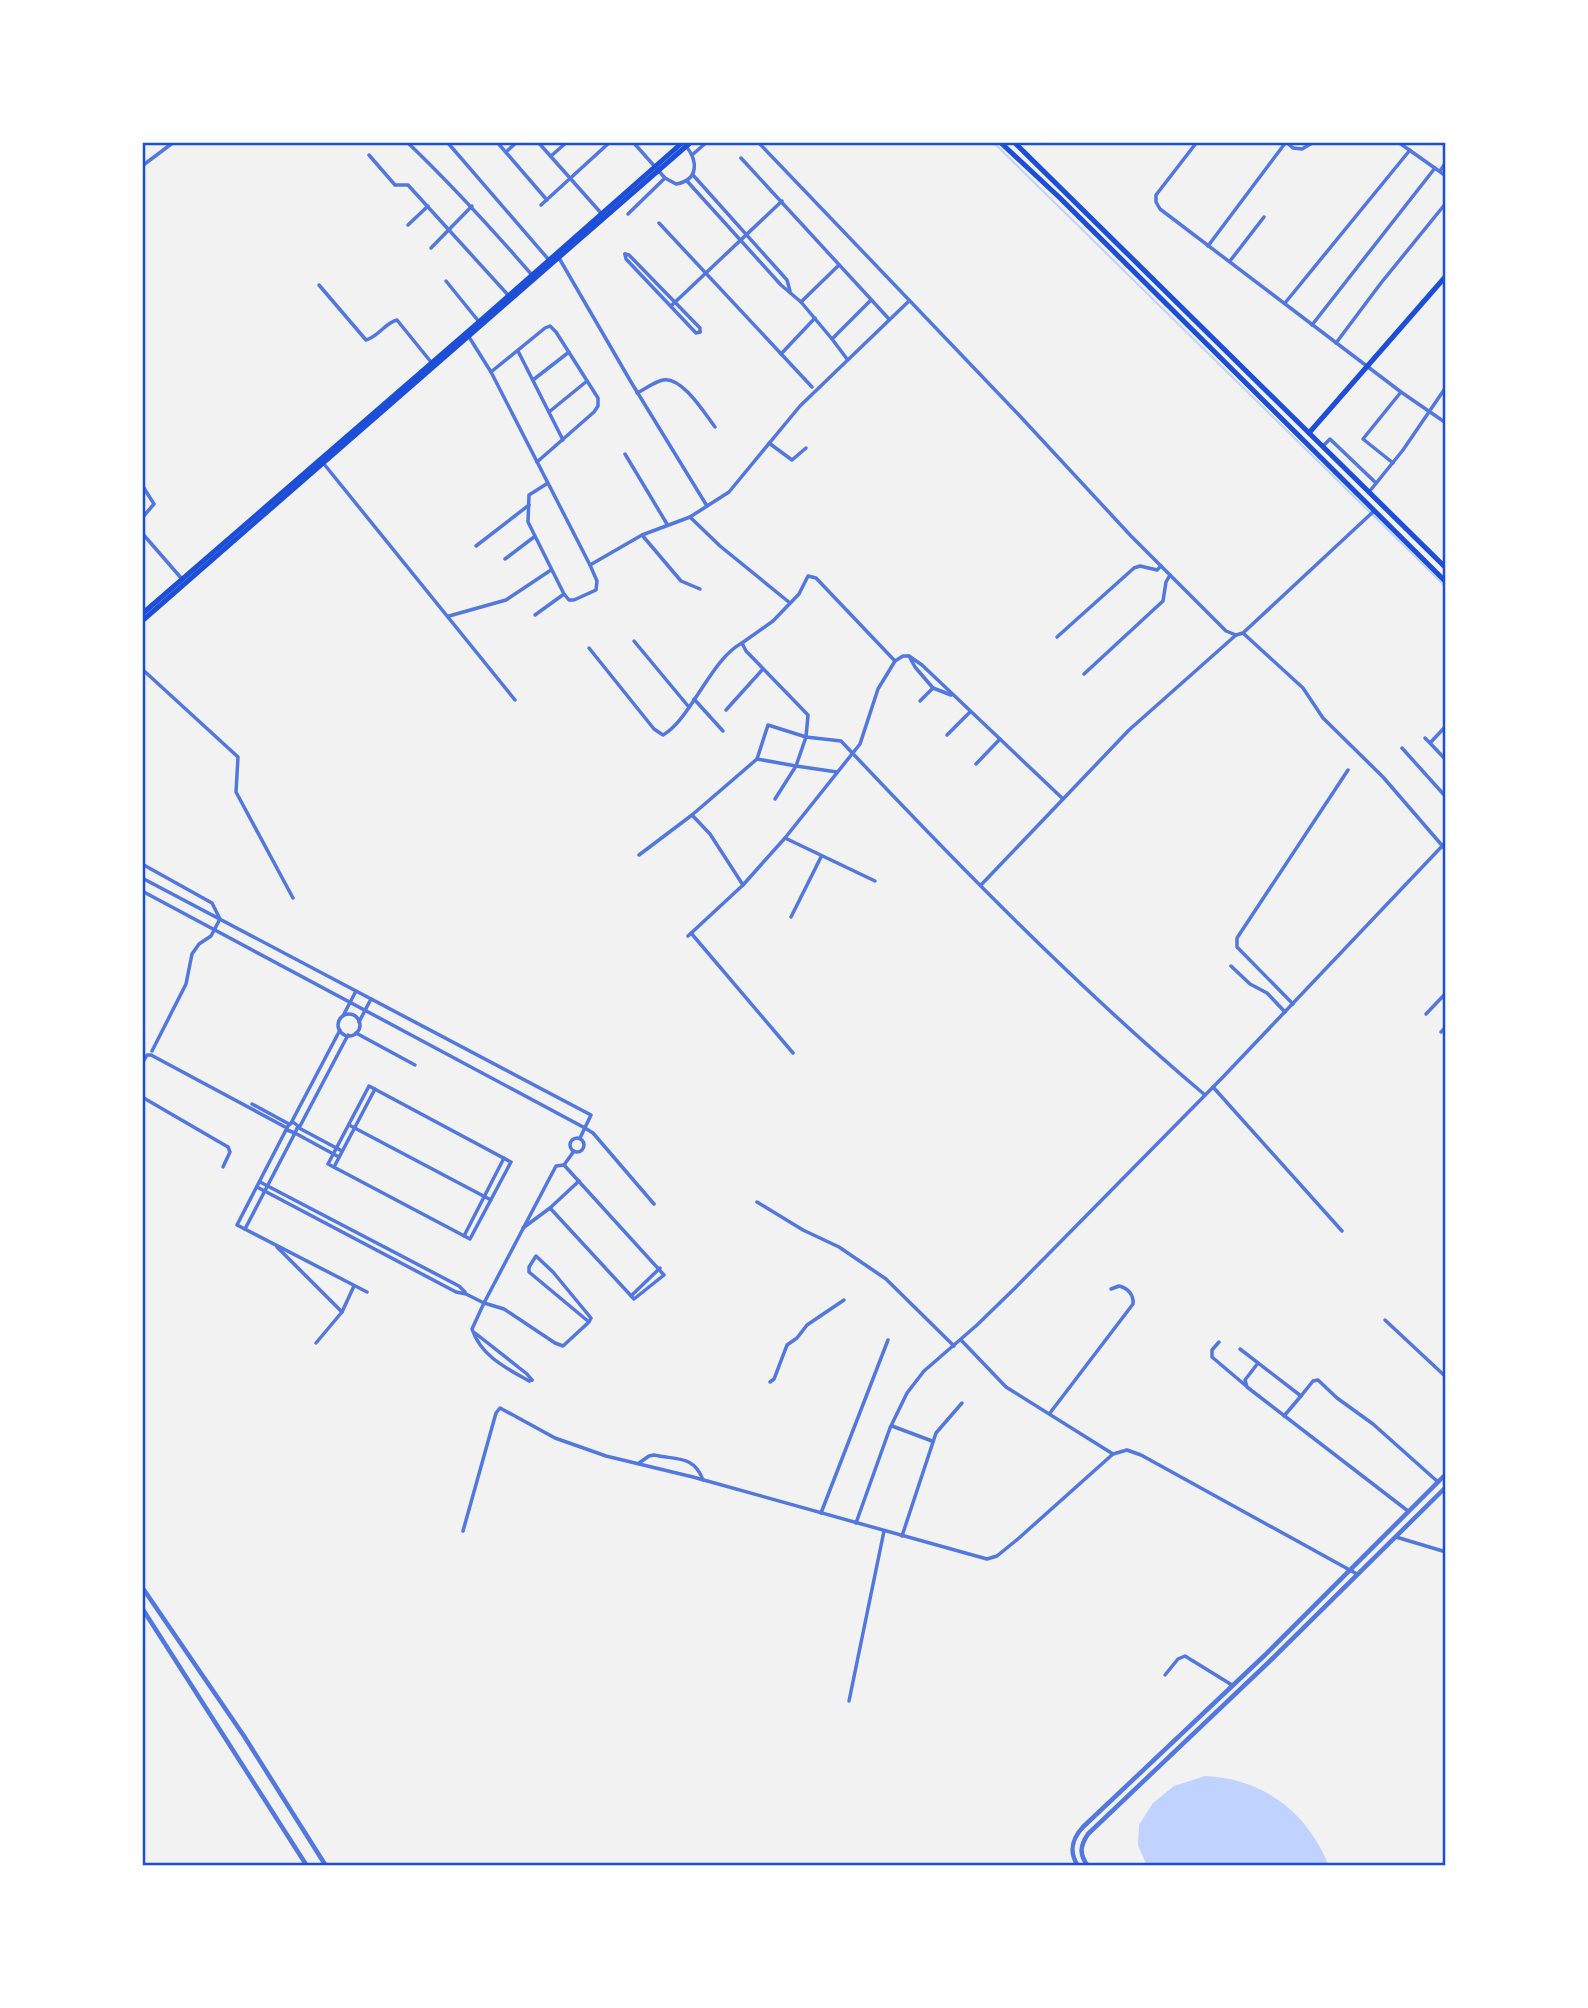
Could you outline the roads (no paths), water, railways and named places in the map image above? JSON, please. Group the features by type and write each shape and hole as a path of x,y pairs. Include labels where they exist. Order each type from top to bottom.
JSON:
{"main road":[{"path":"1000,142 1446,582"},
{"path":"1014,142 1445,564"},
{"path":"142,621 324,464 450,350 559,258 684,143"},
{"path":"142,614 431,362 469,337 509,296 601,213 657,169"},
{"path":"1309,433 1446,278"},
{"path":"1174,312 1181,306"},
{"path":"1383,519 1390,513"}],"street":[{"path":"142,166 174,142"},
{"path":"407,142 472,206 532,275"},
{"path":"497,142 547,200"},
{"path":"506,152 517,142"},
{"path":"538,142 601,213"},
{"path":"551,156 567,142"},
{"path":"541,205 610,142"},
{"path":"633,142 665,178 676,184 687,181 695,168 692,155 684,143"},
{"path":"692,155 707,142"},
{"path":"758,142 1170,576 1226,631 1236,635"},
{"path":"1197,142 1159,192 1156,202 1164,213 1446,423"},
{"path":"1208,246 1286,142 1293,148 1302,149 1314,142"},
{"path":"1398,142 1446,176"},
{"path":"448,143 549,260"},
{"path":"1284,303 1409,150"},
{"path":"369,155 395,185 406,184 428,206 509,296"},
{"path":"741,158 889,319"},
{"path":"1440,171 1446,162"},
{"path":"1311,325 1435,168"},
{"path":"693,175 786,280 790,290"},
{"path":"628,214 665,178"},
{"path":"687,181 781,285 801,302 847,359"},
{"path":"671,306 782,201"},
{"path":"1336,343 1446,203"},
{"path":"408,225 428,206"},
{"path":"431,248 472,206"},
{"path":"1230,261 1264,217"},
{"path":"659,223 812,387"},
{"path":"624,255 629,255 676,302 700,328 699,333 671,306 625,259 624,255"},
{"path":"559,258 637,393 707,506"},
{"path":"801,302 839,265"},
{"path":"446,281 481,324"},
{"path":"319,285 366,340 397,320 431,362"},
{"path":"832,339 871,300"},
{"path":"590,565 642,535 690,517 729,492 800,406 909,301"},
{"path":"781,354 815,318"},
{"path":"491,372 547,326 556,332 598,398 598,406 537,462"},
{"path":"469,337 491,372 537,462 548,483 590,565 597,581 596,590 571,601 564,594 527,520 530,494 548,483"},
{"path":"517,350 563,440"},
{"path":"533,380 569,352"},
{"path":"549,412 587,380"},
{"path":"637,393 663,380 672,380 685,389 715,427"},
{"path":"1369,492 1446,387"},
{"path":"1392,463 1363,439 1401,392"},
{"path":"1323,446 1330,439 1376,484"},
{"path":"769,443 792,460 806,448"},
{"path":"625,454 667,524"},
{"path":"324,464 515,700"},
{"path":"142,485 155,504 142,518"},
{"path":"475,546 529,505"},
{"path":"980,886 1129,730 1236,635 1243,633 1374,512"},
{"path":"690,517 720,546 790,603"},
{"path":"142,533 182,579"},
{"path":"642,535 681,580 700,589"},
{"path":"505,559 535,537"},
{"path":"1057,637 1134,568 1154,570 1161,566"},
{"path":"449,616 506,600 551,570"},
{"path":"589,648 654,729 662,735 672,729 728,654 774,621 799,594 807,577 814,576 895,661"},
{"path":"1084,674 1163,601 1166,582 1170,576"},
{"path":"535,615 564,594"},
{"path":"856,1523 891,1426 916,1379 1013,1290 1445,846 1323,718 1303,688 1243,633"},
{"path":"634,641 688,706"},
{"path":"741,643 808,715 806,737 796,766 775,799"},
{"path":"793,1053 689,935 743,885 785,838 863,740 865,724 878,689 895,661 909,656 1062,799"},
{"path":"909,656 933,688 953,695"},
{"path":"142,669 238,757 236,792 293,898"},
{"path":"726,710 763,669"},
{"path":"920,701 933,688"},
{"path":"694,699 723,731"},
{"path":"947,735 970,712"},
{"path":"639,855 692,816 757,759 768,725 806,737 841,741 980,886 1080,985 1205,1095"},
{"path":"1430,743 1445,727"},
{"path":"1425,738 1446,761"},
{"path":"976,764 1000,739"},
{"path":"1402,748 1446,797"},
{"path":"757,759 837,772"},
{"path":"1293,1004 1237,947 1237,938 1348,770"},
{"path":"692,816 710,834 743,885"},
{"path":"785,838 875,881"},
{"path":"791,916 821,857"},
{"path":"142,864 212,903 220,918"},
{"path":"142,878 591,1115 580,1139"},
{"path":"142,891 585,1128 593,1133 654,1204"},
{"path":"152,1051 186,984 192,954 215,930 220,918"},
{"path":"225,934 230,923"},
{"path":"1231,966 1250,984 1267,993 1285,1012"},
{"path":"356,991 338,1023 340,1030 348,1035 356,1033 415,1065"},
{"path":"1426,1014 1446,993"},
{"path":"356,1033 371,999"},
{"path":"344,1015 354,1015 359,1022"},
{"path":"1441,1032 1446,1027"},
{"path":"340,1030 237,1225 367,1292"},
{"path":"245,1229 348,1035"},
{"path":"331,1046 340,1051"},
{"path":"142,1064 147,1055 151,1055 289,1126 296,1124 335,1151 339,1157"},
{"path":"369,1086 511,1162 470,1239 328,1164 349,1125 369,1086"},
{"path":"1213,1087 1342,1231"},
{"path":"334,1167 375,1089"},
{"path":"142,1097 228,1147 230,1152 223,1167"},
{"path":"252,1104 289,1126 292,1134 335,1151 342,1151"},
{"path":"349,1125 491,1200"},
{"path":"564,1165 573,1151 571,1142 576,1138 580,1139"},
{"path":"573,1151 578,1152 583,1148 580,1139"},
{"path":"464,1236 504,1158"},
{"path":"472,1331 522,1229 558,1165 564,1165 579,1180 660,1268 664,1276 635,1299 550,1208"},
{"path":"522,1229 550,1208 579,1180"},
{"path":"258,1184 456,1292 515,1315 560,1346 589,1322 591,1317 535,1256 529,1272 589,1322"},
{"path":"757,1202 803,1230 839,1247 886,1279 954,1346"},
{"path":"273,1243 342,1312"},
{"path":"631,1296 660,1268"},
{"path":"316,1343 342,1312 354,1286"},
{"path":"1050,1413 1133,1304 1132,1295 1126,1289 1119,1286 1111,1289"},
{"path":"770,1382 774,1379 788,1345 807,1325 844,1300"},
{"path":"1385,1320 1446,1377"},
{"path":"472,1331 532,1380 529,1381 493,1359 472,1331"},
{"path":"821,1513 888,1340"},
{"path":"961,1340 1006,1387 1113,1454"},
{"path":"1219,1342 1212,1350 1212,1357 1408,1511"},
{"path":"1240,1349 1301,1396"},
{"path":"1245,1384 1258,1363"},
{"path":"1284,1416 1313,1381 1318,1380 1438,1482"},
{"path":"902,1536 932,1441 940,1426 962,1403"},
{"path":"463,1531 499,1409 566,1442 606,1456 704,1480 982,1558 994,1558 1113,1454 1127,1450 1141,1455 1359,1575"},
{"path":"891,1426 932,1441"},
{"path":"639,1463 654,1455 686,1461 700,1470 704,1480"},
{"path":"1078,1866 1072,1852 1078,1832 1446,1474"},
{"path":"1088,1866 1081,1854 1088,1834 1359,1575 1446,1487"},
{"path":"849,1701 884,1531"},
{"path":"1396,1537 1446,1552"},
{"path":"142,1587 244,1736 326,1866"},
{"path":"142,1608 307,1866"},
{"path":"1166,1675 1178,1659 1185,1656 1232,1685"}],"water":[{"path":"1205,1776 1246,1784 1281,1802 1309,1830 1329,1866 1147,1866 1138,1845 1139,1825 1153,1803 1174,1786"}],"waterway":[{"path":"993,142 1446,587"}]}
